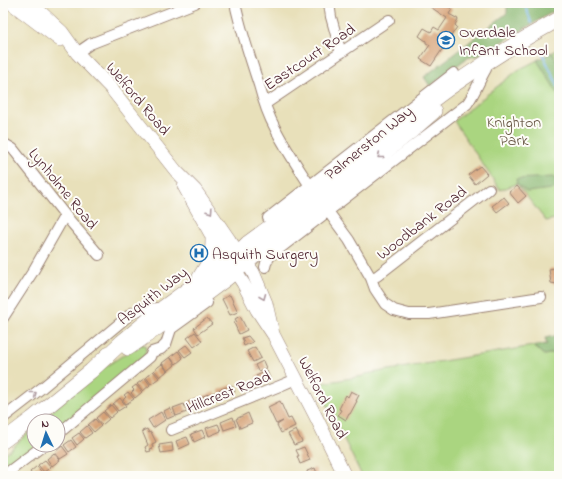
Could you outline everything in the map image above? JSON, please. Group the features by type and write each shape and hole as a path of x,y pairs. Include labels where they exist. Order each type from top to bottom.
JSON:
{"highway":[{"name":"Palmerston Way","path":"237,261 248,243 449,88 485,63 559,19"},
{"name":"Palmerston Way","path":"237,261 285,233 324,207 437,108 512,47"},
{"path":"287,214 314,200 318,201 324,207"},
{"path":"195,284 210,263 213,251 213,238"},
{"name":"Asquith Way","path":"3,441 91,371 122,342 163,308 195,284 237,261"},
{"name":"Asquith Way","path":"91,371 196,302 237,261"}],"main road":[{"name":"Welford Road","path":"31,3 62,32 76,51 110,87 176,171 195,190 230,242 243,283 257,310 273,334 315,415 344,476"},
{"name":"Welford Road","path":"9,4 76,51"},
{"name":"Welford Road","path":"176,171 213,238 237,261"}],"street":[{"path":"76,51 90,44 195,3"},
{"path":"235,3 248,53 274,127 310,186"},
{"path":"329,3 331,17 341,53"},
{"name":"Eastcourt Road","path":"265,104 389,20"},
{"path":"268,218 454,73"},
{"name":"Lynholme Road","path":"3,143 13,149 65,215 99,255"},
{"name":"Woodbank Road","path":"371,278 377,276 489,189"},
{"path":"266,267 266,262 270,256 324,207 349,240 371,278 375,289 385,304 394,310 409,314 429,314 541,296"},
{"path":"3,318 32,273 65,215"},
{"path":"152,352 161,349 166,344 171,329 207,304"},
{"path":"3,418 43,387 132,313 140,309 163,308"},
{"path":"66,427 150,357 152,352 149,344 141,339"},
{"name":"Hillcrest Road","path":"171,430 296,379"},
{"path":"3,476 33,453"}],"green space":[{"path":"507,3 559,3 559,8 480,55 467,58 430,86 424,77 507,13"},
{"name":"Knighton Park","path":"559,49 559,218 546,221 517,184 500,190 454,121 518,70"},
{"path":"552,52 559,66 559,105 558,94 537,60"},
{"path":"553,177 558,181 559,188 527,192 517,184 516,179"},
{"path":"559,335 559,352 544,355 533,346 547,344 545,338"},
{"path":"140,344 145,345 145,356 66,421 66,413 50,413 93,375"},
{"path":"533,346 544,355 559,352 559,476 362,476 317,384 363,376 365,374"},
{"path":"26,435 26,453 28,453 3,472 3,454 10,450"}],"building":[{"path":"429,3 442,3 452,9 449,14 458,19 455,25 457,27 431,66 420,59 430,45 419,36 424,28 431,32 434,27 439,30 447,18 429,6"},
{"path":"480,166 487,174 475,184 468,175"},
{"path":"517,186 526,196 518,203 509,192"},
{"path":"504,197 509,203 497,212 492,206"},
{"path":"555,268 557,284 551,283 549,269"},
{"path":"230,295 238,312 230,315 222,299"},
{"path":"240,316 247,330 239,334 234,323 237,322 235,319"},
{"path":"207,318 212,324 198,334 194,328"},
{"path":"195,332 202,341 194,347 187,338"},
{"path":"248,336 253,342 244,346 242,338"},
{"path":"186,345 192,352 185,357 179,350"},
{"path":"255,347 261,358 253,362 247,351"},
{"path":"178,351 183,358 176,364 170,357"},
{"path":"170,357 175,365 168,371 162,363"},
{"path":"263,361 266,368 258,371 255,365"},
{"path":"162,364 167,371 160,377 154,370"},
{"path":"153,371 159,378 151,384 146,377"},
{"path":"267,371 270,379 259,383 256,376"},
{"path":"145,378 150,385 143,391 137,384"},
{"path":"136,385 142,392 135,398 131,393 134,390 132,388"},
{"path":"232,385 235,392 222,398 218,390"},
{"path":"351,391 359,395 346,420 338,415 341,410 339,409 346,395 348,397"},
{"path":"128,392 134,399 126,404 123,400 126,397 124,395"},
{"path":"215,392 218,399 206,404 203,396"},
{"path":"201,397 204,405 191,410 188,402"},
{"path":"120,398 126,406 118,411 113,404"},
{"path":"280,401 288,419 291,418 295,426 281,433 277,425 283,421 276,424 268,407"},
{"path":"184,404 187,412 176,416 173,408"},
{"path":"111,405 117,412 110,418 104,411"},
{"path":"170,408 174,416 167,419 164,411"},
{"path":"103,412 109,419 102,425 96,418"},
{"path":"161,412 165,420 153,428 148,420"},
{"path":"248,413 252,423 240,428 236,419"},
{"path":"233,417 236,426 224,430 221,422"},
{"path":"95,419 101,426 94,432 88,425"},
{"path":"218,424 221,431 209,436 206,428"},
{"path":"87,426 92,433 85,438 80,432"},
{"path":"147,429 149,433 151,432 156,442 152,444 153,448 150,449 151,451 147,452 145,447 148,445 142,431"},
{"path":"202,430 205,437 194,442 191,434"},
{"path":"296,430 302,442 294,445 288,434"},
{"path":"79,433 84,439 77,445 72,438"},
{"path":"187,437 190,444 179,449 176,441"},
{"path":"71,440 76,447 69,452 66,448 66,444"},
{"path":"172,443 173,451 161,453 159,445"},
{"path":"304,447 310,460 300,464 297,456 299,456 296,450"},
{"path":"66,451 68,454 60,459 56,453 66,453"},
{"path":"54,453 60,460 52,466 47,459"},
{"path":"45,460 51,467 44,472 38,465"},
{"path":"37,466 42,473 39,476 33,476 30,472"},
{"path":"315,468 318,476 308,476 307,471"}],"waterway":[{"path":"524,3 531,22"},
{"path":"542,53 559,88"}],"place":[{"name":"Overdale Infant School","path":"446,40"},
{"name":"Asquith Surgery","path":"199,253"}]}
